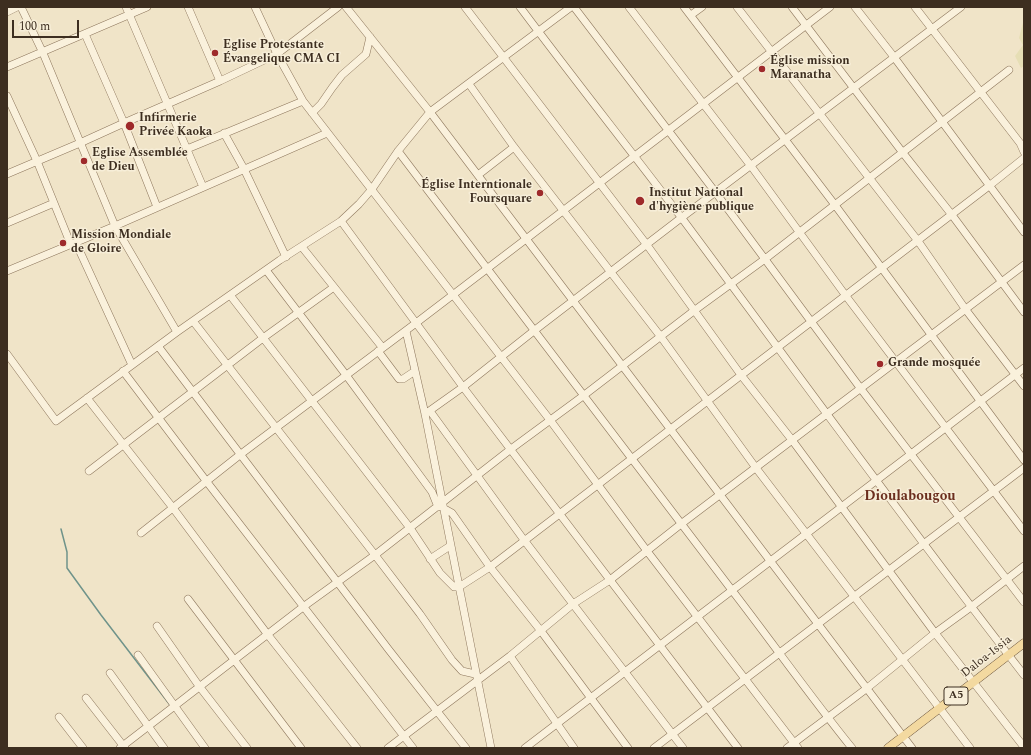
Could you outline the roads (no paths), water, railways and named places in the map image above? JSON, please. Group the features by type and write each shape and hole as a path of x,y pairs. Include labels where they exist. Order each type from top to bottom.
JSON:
{"main road":[{"name":"Daloa-Issia","path":"888,748 1024,644"}],"street":[{"path":"7,12 18,7"},
{"path":"21,7 43,52 115,226 177,332"},
{"path":"126,7 203,187"},
{"path":"7,67 147,7"},
{"path":"188,7 220,81"},
{"path":"255,7 277,54 303,101 550,420 597,485 796,745"},
{"path":"7,174 220,81 277,54 338,7"},
{"path":"346,7 430,112 912,748"},
{"path":"464,7 647,245 741,375 792,440 888,571 1023,747"},
{"path":"520,7 635,157 876,481 1024,675"},
{"path":"7,354 56,422 177,332 286,256 341,221 372,189 398,151 430,112 573,7 716,193 861,389 1024,602"},
{"path":"629,7 751,166 846,296 1024,530"},
{"path":"684,7 835,205 1024,460"},
{"path":"691,15 702,7"},
{"path":"737,7 918,241 966,310 1024,386"},
{"path":"792,7 903,153 952,214 1024,312"},
{"path":"141,533 241,454 406,331 830,7"},
{"path":"855,7 1024,232"},
{"path":"915,7 1020,143 1024,152"},
{"path":"427,412 463,387 681,218 961,7"},
{"path":"85,34 124,122 157,207"},
{"path":"312,113 321,104 342,75 367,52 370,37"},
{"path":"86,698 123,747 199,686 303,607 441,506 511,449 765,259 835,205 868,177 903,153 1009,70"},
{"path":"469,84 514,147 661,337 756,468 970,748"},
{"path":"7,96 73,244 132,365"},
{"path":"187,149 303,101"},
{"path":"224,133 244,169 286,256"},
{"path":"7,271 115,226 327,133"},
{"path":"478,175 514,147"},
{"path":"398,151 779,654 852,748"},
{"path":"230,295 410,528 440,573 454,587 459,587 490,566 707,402 1024,158"},
{"path":"7,223 54,203"},
{"path":"341,221 463,387 738,748"},
{"path":"302,247 380,349 399,379 403,379 415,371"},
{"path":"388,748 437,711 476,678 510,656 573,604 610,580 681,524 1024,265"},
{"path":"266,270 346,375 441,506 452,512 490,566 628,748"},
{"path":"89,471 262,338 334,287"},
{"path":"193,321 376,555 452,660 462,671 476,678"},
{"path":"406,331 415,371 427,412 441,506 459,587 491,748"},
{"path":"158,346 466,748"},
{"path":"525,748 1024,368"},
{"path":"123,371 303,607 413,748"},
{"path":"87,398 173,508 268,635 357,748"},
{"path":"427,412 682,748"},
{"path":"654,748 1024,468"},
{"path":"430,559 450,546"},
{"path":"787,748 796,745 827,717 866,689 935,633 1024,566"},
{"path":"188,599 282,725 301,748"},
{"path":"157,626 199,686 247,748"},
{"path":"138,655 173,708 205,748"},
{"path":"510,656 574,748"},
{"path":"110,673 164,748"},
{"path":"59,717 83,748"}],"waterway":[{"path":"61,529 67,552 67,568 170,705"}],"place":[{"name":"Eglise Protestante Évangelique CMA CI","path":"215,53"},
{"name":"Église mission Maranatha","path":"762,69"},
{"name":"Infirmerie Privée Kaoka","path":"130,126"},
{"name":"Eglise Assemblée de Dieu","path":"84,161"},
{"name":"Église Interntionale Foursquare","path":"540,193"},
{"name":"Institut National d'hygiène publique","path":"640,201"},
{"name":"Mission Mondiale de Gloire","path":"63,243"},
{"name":"Grande mosquée","path":"880,364"}],"district":[{"name":"Dioulabougou","path":"910,497"}]}
